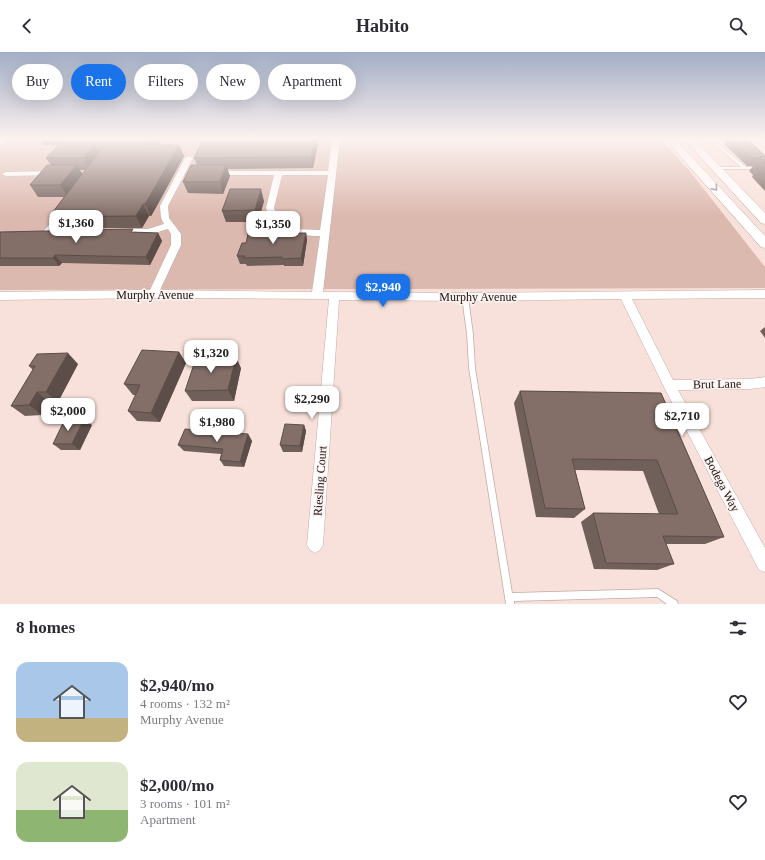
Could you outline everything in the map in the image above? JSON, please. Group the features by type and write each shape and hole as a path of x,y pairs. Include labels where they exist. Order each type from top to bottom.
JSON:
{"main road":[{"path":"693,165 765,244"},
{"path":"714,165 765,220"}],"street":[{"path":"153,294 176,245 176,234 164,215 164,206 185,173 187,165"},
{"path":"317,296 333,165"},
{"path":"3,177 13,167"},
{"path":"3,177 64,173"},
{"path":"205,173 332,173"},
{"path":"279,173 270,208 271,213 284,229 293,233 324,233"},
{"path":"62,233 43,233 70,203"},
{"path":"120,233 149,232 169,225"},
{"name":"Murphy Avenue","path":"0,296 153,294 334,297 465,297 765,294"},
{"name":"Bodega Way","path":"625,296 669,385 765,564"},
{"name":"Riesling Court","path":"315,545 334,297"},
{"name":"Brut Lane","path":"669,385 723,385 765,382"}],"lane":[{"path":"741,165 745,168"},
{"path":"717,168 765,168"},
{"path":"465,297 470,334 472,368 509,601 658,593 674,604"}],"shaded area":[{"path":"0,165 684,165 765,267 765,288 0,290"}],"building":[{"path":"47,165 77,165 60,185 30,185"},
{"path":"89,165 168,165 145,204 143,204 136,216 49,217"},
{"path":"191,165 226,165 220,182 183,182"},
{"path":"230,189 261,189 255,210 222,211"},
{"path":"133,229 131,232 158,233 146,257 55,255 53,258 0,258 0,232"},
{"path":"249,230 284,230 283,233 306,233 301,258 244,258 245,256 237,256 242,243 246,243"},
{"path":"142,350 179,352 151,413 128,411 140,385 124,384"},
{"path":"68,353 46,392 37,392 29,405 11,406 35,366 29,366 37,354"},
{"path":"236,357 228,390 185,391 196,358"},
{"path":"520,391 661,393 724,537 663,536 674,564 606,563 593,513 678,514 657,460 572,459 585,509 545,508"},
{"path":"65,419 84,419 72,444 53,444"},
{"path":"285,424 304,425 300,446 280,445"},
{"path":"185,429 248,434 240,462 220,460 223,449 178,445"}]}
